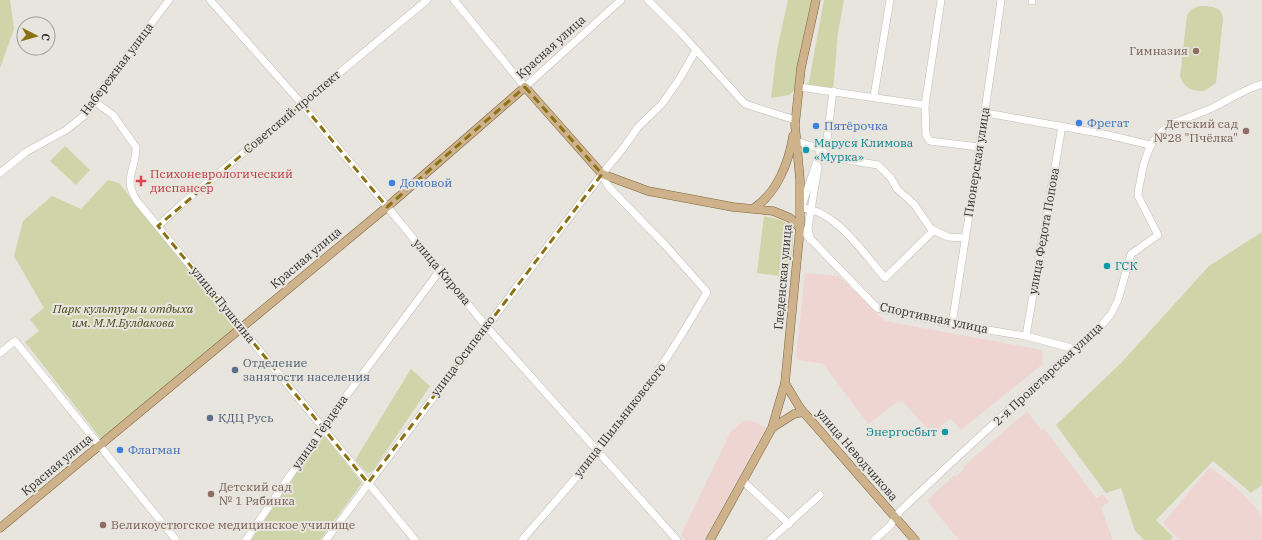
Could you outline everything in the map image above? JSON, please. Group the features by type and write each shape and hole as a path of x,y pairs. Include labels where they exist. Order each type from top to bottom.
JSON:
{"main road":[{"name":"Гледенская улица","path":"710,540 772,428 785,382 800,228 795,122 806,43 816,0"},
{"path":"525,87 602,174 648,192 733,207 754,208 784,214 800,228"},
{"name":"Красная улица","path":"0,528 387,207 525,87"},
{"path":"754,208 767,198 782,173 790,150 795,122"},
{"name":"улица Неводчикова","path":"785,382 803,412 915,540"},
{"path":"772,428 794,414 803,412"}],"street":[{"name":"Набережная улица","path":"0,173 26,152 66,130 85,115 99,93 169,0"},
{"name":"улица Кирова","path":"210,0 302,104 486,326 677,540"},
{"name":"Советский проспект","path":"158,226 427,0"},
{"path":"454,0 525,87"},
{"name":"Красная улица","path":"525,87 621,0"},
{"path":"648,0 745,104 795,122"},
{"path":"874,96 890,0"},
{"path":"941,0 925,105 926,135 930,141 979,147"},
{"name":"Пионерская улица","path":"952,324 979,147 986,113 1001,0"},
{"name":"улица Осипенко","path":"326,540 486,326 638,127 662,104 680,78 696,50"},
{"name":"2-я Пролетарская улица","path":"874,540 889,527 895,517 1075,349 1096,332 1111,314 1118,300 1131,254 1158,235 1138,196 1139,184 1150,145 1155,137 1175,123 1212,108 1252,87 1262,84"},
{"path":"799,87 874,96 925,105"},
{"path":"833,91 827,139 821,149 800,208 811,210 834,220 884,278 934,230"},
{"name":"улица Пушкина","path":"94,101 113,115 136,147 134,167 129,180 130,190 415,540"},
{"path":"986,113 1062,126 1150,145"},
{"name":"улица Федота Попова","path":"1026,336 1062,126"},
{"path":"796,141 821,149 829,157 878,165 891,178 897,189 914,204 934,230 948,238 965,238"},
{"path":"810,240 808,228 821,149"},
{"name":"улица Шильниковского","path":"522,540 598,452 656,375 683,334 707,292 666,246 608,186 602,174"},
{"name":"Спортивная улица","path":"800,228 877,308 952,324 1026,336 1075,349"},
{"name":"улица Герцена","path":"246,540 322,427 440,269"},
{"path":"0,353 14,341 173,539"},
{"path":"743,481 789,524"},
{"path":"770,540 820,495"}],"highlighted area":[{"path":"525,87 602,174 368,483 158,226 302,104 387,207"}],"shaded area":[{"path":"805,273 839,276 885,321 1042,350 1043,364 961,430 950,418 932,434 902,401 899,401 868,424 823,364 799,360 796,356"},
{"path":"1027,411 1041,430 1044,428 1096,498 1103,494 1109,502 1101,507 1113,540 959,540 927,501 954,475 956,477 964,469 963,467"},
{"path":"751,420 766,428 704,540 685,540 681,535 730,433 743,421"},
{"path":"1210,467 1238,489 1258,510 1262,517 1262,540 1180,540 1163,523"}],"green space":[{"path":"0,0 10,0 14,29 0,68"},
{"path":"788,0 816,0 799,87 789,95 771,98 777,50"},
{"path":"824,0 844,0 838,33 833,91 808,87"},
{"path":"1199,6 1218,9 1223,19 1216,83 1204,91 1187,87 1180,77 1187,15 1192,9"},
{"path":"65,146 90,170 76,185 50,161"},
{"name":"Парк культуры и отдыха им. М.М.Булдакова","path":"108,180 119,183 236,327 101,439 25,342 39,331 30,319 44,308 14,256 23,221 52,196 81,209"},
{"path":"764,216 785,222 792,230 793,243 788,277 757,273"},
{"path":"1262,232 1262,485 1251,493 1213,461 1156,520 1173,537 1170,540 1144,540 1135,531 1121,488 1106,493 1056,425 1121,363 1209,266"},
{"path":"411,369 430,386 374,469 367,473 355,460"},
{"path":"323,434 362,483 320,540 251,540"}],"place":[{"name":"Гимназия","path":"1196,51"},
{"name":"Фрегат","path":"1079,123"},
{"name":"Пятёрочка","path":"816,126"},
{"name":"Детский сад №28 \"Пчёлка\"","path":"1246,131"},
{"name":"Маруся Климова «Мурка»","path":"806,150"},
{"name":"Психоневрологический диспансер","path":"141,181"},
{"name":"Домовой","path":"392,183"},
{"name":"ГСК","path":"1107,266"},
{"name":"Отделение занятости населения","path":"235,370"},
{"name":"КДЦ Русь","path":"210,418"},
{"name":"Энергосбыт","path":"945,432"},
{"name":"Флагман","path":"120,450"},
{"name":"Детский сад № 1 Рябинка","path":"211,494"},
{"name":"Великоустюгское медицинское училище","path":"103,525"}]}
